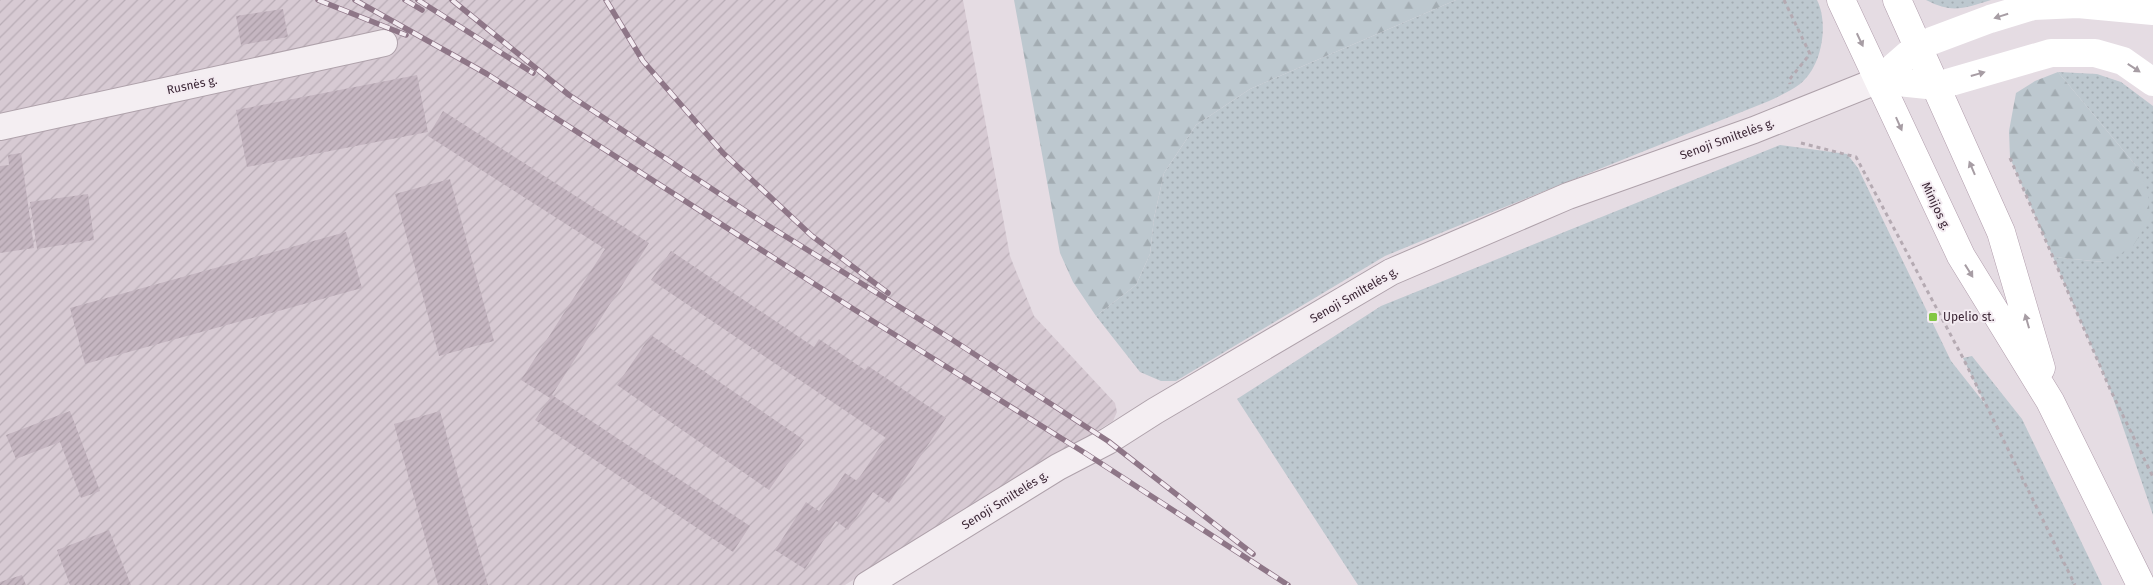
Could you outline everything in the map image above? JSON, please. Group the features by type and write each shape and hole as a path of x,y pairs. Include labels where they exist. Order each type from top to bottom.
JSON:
{"main road":[{"name":"Minijos g.","path":"1841,0 1961,256 2050,401 2141,585"},
{"name":"Minijos g.","path":"1897,0 2001,232 2050,401"},
{"path":"2140,0 2153,11"},
{"path":"1879,80 1918,46 1990,19 2033,6 2078,4 2153,11"},
{"path":"1879,80 1937,86 2051,54 2095,53 2123,61 2153,82"}],"street":[{"name":"Rusnės g.","path":"0,128 384,43"},
{"name":"Senoji Smiltelės g.","path":"867,585 1058,467 1108,441 1155,411 1391,272 1568,196 1794,114 1879,80"}],"path":[{"path":"1791,0 1785,1 1810,54 1789,80 1800,143 1856,157 1963,358 2076,585"},
{"path":"2010,158 2110,390 2153,477"}],"shaded area":[{"path":"0,0 963,0 1010,256 1034,316 1115,403 1117,412 1113,421 845,585 0,585"}],"green space":[{"path":"1014,0 1456,0 1250,89 1196,125 1164,173 1154,218 1150,254 1136,285 1096,316 1073,282 1060,253"},
{"path":"1456,0 1817,0 1821,10 1823,33 1818,56 1808,76 1796,87 1769,101 1385,256 1176,381 1161,381 1140,372 1096,316 1136,285 1150,254 1154,218 1164,173 1196,125 1250,89"},
{"path":"1926,0 1991,0 1966,7 1951,8"},
{"path":"2058,72 2097,74 2121,82 2153,106 2153,515 2110,389 2053,257 2103,262 2138,168"},
{"path":"2058,72 2138,168 2148,191 2150,219 2131,249 2103,262 2053,257 2010,158 2009,131 2016,93 2035,81"},
{"path":"1780,145 1847,154 1858,168 1951,361 1985,404 1963,358 1972,356 2022,419 2102,585 1358,585 1237,399 1381,306"}],"building":[{"path":"283,9 288,37 241,45 236,16"},
{"path":"417,75 428,132 247,167 236,110"},
{"path":"443,111 649,243 552,395 750,526 733,552 535,420 550,398 521,380 605,249 428,136"},
{"path":"21,153 34,248 0,253 0,166 9,165 8,155"},
{"path":"450,179 494,341 439,356 395,194"},
{"path":"88,194 94,240 37,249 30,202"},
{"path":"346,232 362,288 85,364 70,308"},
{"path":"671,251 814,347 819,339 865,370 868,366 946,418 889,503 873,492 848,530 836,521 805,569 775,550 806,502 819,511 845,473 857,481 886,438 651,280"},
{"path":"651,335 804,440 769,490 617,385"},
{"path":"70,411 100,491 81,498 60,442 16,459 6,435"},
{"path":"440,411 488,585 438,585 394,424"},
{"path":"109,530 131,585 70,585 57,550"},
{"path":"22,575 26,585 0,585 0,582"}],"railway":[{"path":"318,0 406,35"},
{"path":"355,0 487,74 855,310 1085,453 1288,585"},
{"path":"405,0 422,10"},
{"path":"418,0 533,73"},
{"path":"452,0 569,95 764,223 948,337 1108,441 1253,554"},
{"path":"606,0 643,61 723,153 812,236 888,293"}],"place":[{"name":"Upelio st.","path":"1933,317"}]}
